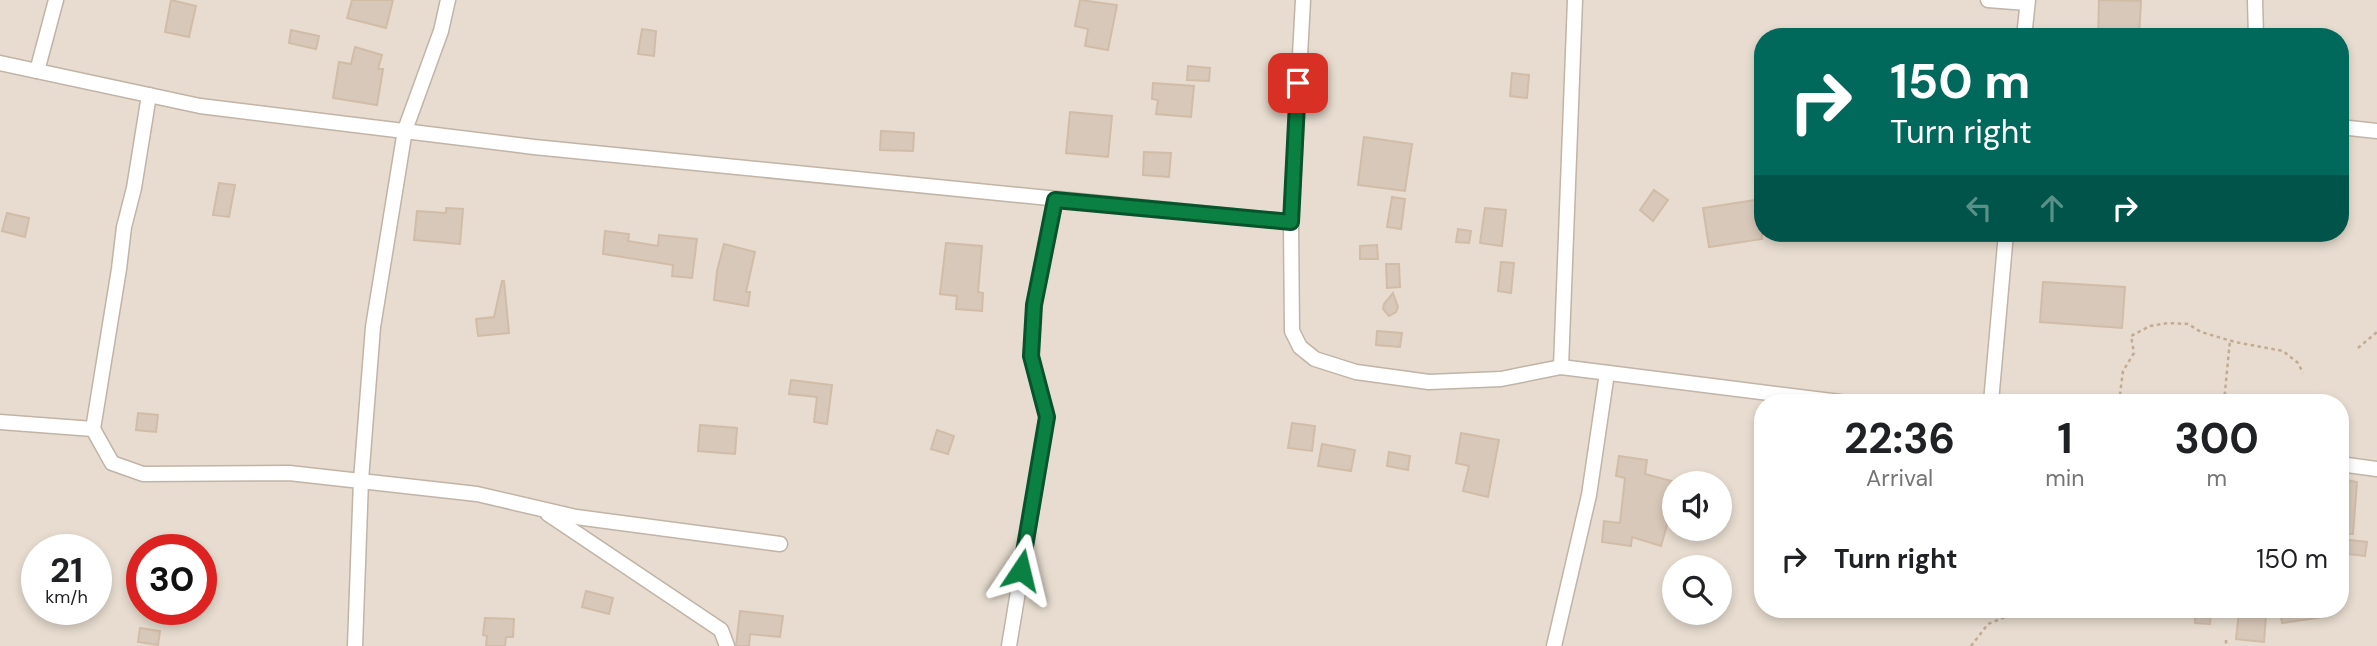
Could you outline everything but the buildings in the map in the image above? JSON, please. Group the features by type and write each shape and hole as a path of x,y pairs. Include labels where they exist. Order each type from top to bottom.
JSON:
{"street":[{"path":"37,71 56,0"},
{"path":"355,646 361,480 373,327 405,130 441,31 448,0"},
{"path":"1303,0 1291,222 1292,331 1300,347 1315,359 1356,372 1430,382 1501,379 1562,368 1776,394"},
{"path":"1562,368 1575,0"},
{"path":"1988,0 2027,2 2025,28"},
{"path":"2255,0 2256,28"},
{"path":"0,63 200,106 534,147 1291,222"},
{"path":"149,95 134,188 124,227 93,429 113,463 143,474 289,473 477,494 576,517 780,544"},
{"path":"2349,128 2377,131"},
{"path":"1009,646 1047,417 1031,356 1034,305 1055,200"},
{"path":"1992,394 2005,242"},
{"path":"1554,646 1588,495 1607,373"},
{"path":"0,422 93,429"},
{"path":"2349,465 2377,469"},
{"path":"541,509 722,630 727,646"}],"path":[{"path":"2120,394 2123,371 2134,353 2131,336 2150,326 2168,323 2188,324 2201,332 2259,348 2283,351 2298,363 2303,373"},
{"path":"2358,348 2377,331"},
{"path":"2225,394 2230,340"},
{"path":"1970,646 1988,624 2003,618"},
{"path":"2226,639 2226,646"}],"shaded area":[{"path":"0,0 2377,0 2377,646 0,646"}],"route":[{"path":"1021,570 1047,417 1031,356 1034,305 1055,200 1291,222 1298,83"}]}
